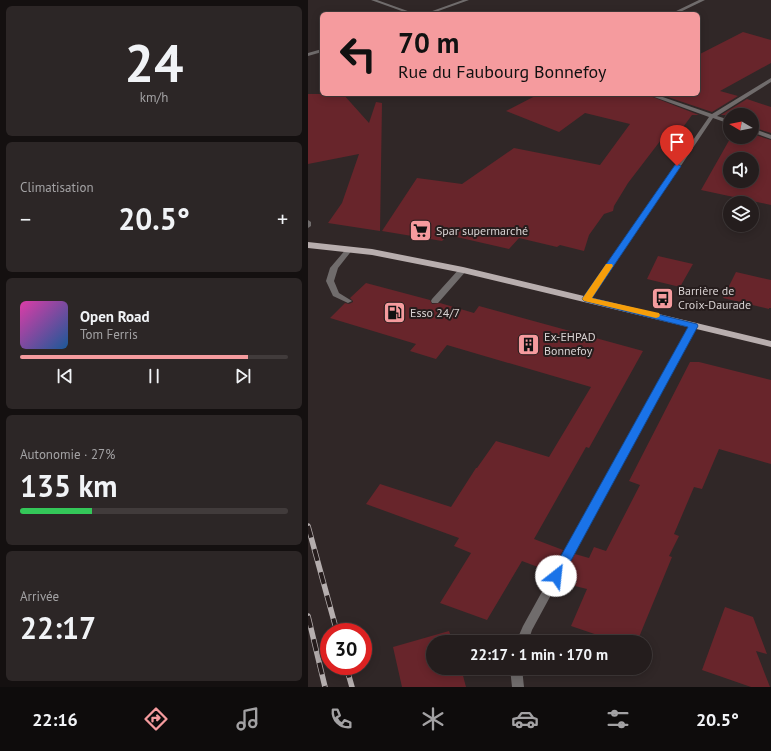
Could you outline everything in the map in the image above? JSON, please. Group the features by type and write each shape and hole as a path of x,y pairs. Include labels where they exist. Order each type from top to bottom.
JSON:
{"main road":[{"path":"308,244 380,254 464,270 771,344"}],"street":[{"path":"373,0 408,12"},
{"path":"432,12 467,0"},
{"path":"676,12 703,0"},
{"path":"308,55 320,51"},
{"path":"587,299 712,116 771,80"},
{"path":"655,96 723,120"},
{"path":"759,133 771,137"},
{"path":"348,301 336,294 330,282 334,268 349,250"},
{"path":"435,301 464,270"},
{"path":"525,635 693,326"},
{"path":"517,675 518,687"}],"building":[{"path":"743,32 771,40 771,63 720,91 738,96 712,112 665,96 700,96 700,54"},
{"path":"308,94 320,94 320,96 345,96 369,123 376,102 382,103 380,231 328,223 342,203 359,154 308,164"},
{"path":"535,96 650,96 699,115 692,115 675,138 664,136 628,183 614,206 613,211 604,214 589,235 584,251 560,245 557,247 519,238 509,249 448,235 442,241 382,231 417,178 462,184 514,148 600,165 630,124 585,113 559,132 506,111"},
{"path":"747,99 771,107 771,133 759,129 759,108 732,108"},
{"path":"759,136 771,140 771,205 759,202 759,196 729,196 701,190 727,144 759,144"},
{"path":"658,256 693,264 680,287 647,279"},
{"path":"736,272 771,280 771,308 769,309 723,298"},
{"path":"366,283 430,300 432,304 440,303 474,313 479,306 643,351 589,448 586,447 534,539 563,550 551,572 522,561 487,620 440,603 471,553 454,546 459,538 366,504 380,484 451,507 476,468 496,441 549,457 591,387 447,345 436,359 410,351 416,344 330,318 345,303 349,304 353,302 350,298"},
{"path":"690,362 699,362 771,380 771,464 719,449 702,489 694,487 674,534 679,536 669,556 672,557 640,635 597,635 571,626 587,589 575,586 577,581 563,576 575,554 589,558 594,547 606,551 640,485 629,481"},
{"path":"725,607 753,617 767,654 756,651 770,687 751,687 702,670"},
{"path":"449,631 450,635 435,635"},
{"path":"426,638 426,675 463,675 466,687 402,687 393,647"}],"railway":[{"path":"308,526 335,623"},
{"path":"308,616 325,687"},
{"path":"349,675 352,687"}],"slow traffic":[{"path":"609,266 587,299 656,315"}],"place":[{"name":"Spar supermarché","path":"420,231"},
{"name":"Barrière de Croix-Daurade","path":"662,298"},
{"name":"Esso 24/7","path":"395,313"},
{"name":"Ex-EHPAD Bonnefoy","path":"529,344"}],"route":[{"path":"556,576 693,326 652,314 587,299 677,166"}]}
